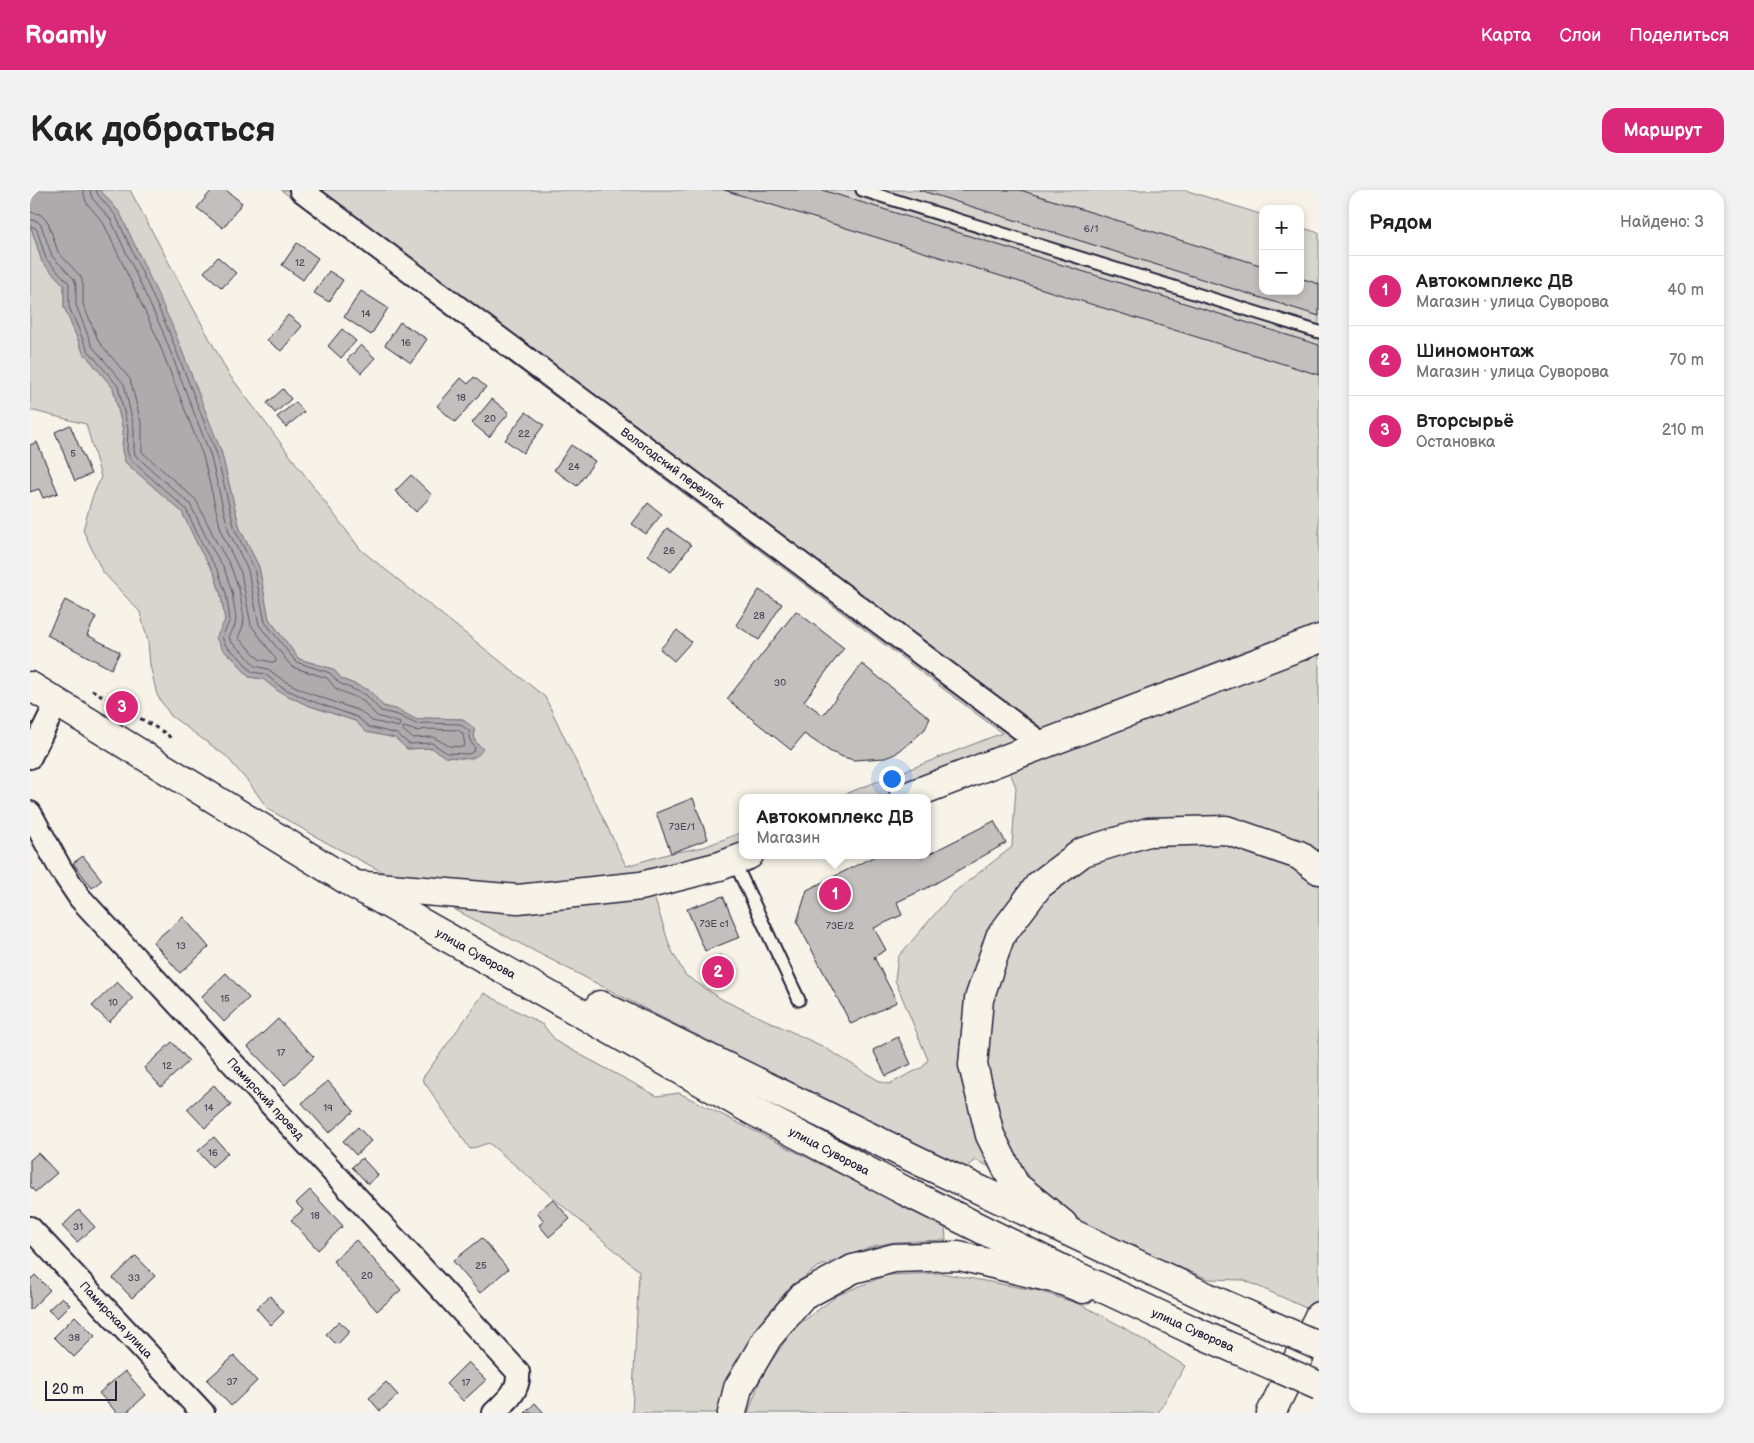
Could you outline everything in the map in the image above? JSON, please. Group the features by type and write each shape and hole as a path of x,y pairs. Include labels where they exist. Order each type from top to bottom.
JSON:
{"main road":[{"path":"913,794 1319,639"},
{"name":"улица Суворова","path":"30,686 356,885 753,1112 1021,1249 1192,1330 1319,1386"},
{"path":"1081,1239 1015,1185 990,1136 973,1065 979,999 1000,937 1039,885 1084,852 1148,832 1226,830 1299,855 1319,870"},
{"path":"356,885 518,899 641,886 739,859"},
{"name":"улица Суворова","path":"356,885 1081,1239 1319,1346"},
{"path":"732,1413 738,1388 768,1337 804,1296 853,1269 894,1258 959,1256 1051,1278 1192,1330"},
{"path":"1272,1413 1319,1316"}],"street":[{"name":"Вологодский переулок","path":"301,190 1043,745"},
{"path":"30,757 57,702"},
{"name":"Памирский проезд","path":"30,814 60,868 80,898 518,1372 517,1388 494,1413"},
{"name":"Памирская улица","path":"30,1228 203,1413"}],"lane":[{"path":"862,190 1319,332"},
{"path":"741,859 799,1000"}],"shaded area":[{"path":"100,190 130,190 228,373 361,550 545,697 626,866 671,853 704,847 739,833 739,856 650,884 670,947 685,975 723,1000 822,1046 881,1082 889,1084 923,1067 928,1060 895,980 898,957 953,893 1012,847 1016,787 1005,760 914,794 845,794 1002,733 281,190 1185,190 1259,214 1259,295 1304,295 1304,228 1319,233 1319,1314 1244,1280 1208,1279 1095,1232 1043,1191 975,1160 964,1169 661,1017 329,844 268,809 226,756 171,716 157,695 150,665 148,642 140,612 102,571 83,530 92,498 101,477 86,424 30,410 30,224 42,262 64,285 64,307 83,352 113,388 123,430 122,450 125,462 182,512 200,550 214,573 221,595 225,620 222,649 235,660 249,677 263,679 278,691 307,705 355,721 366,732 396,738 407,749 432,748 445,757 475,741 463,719 425,718 417,720 399,710 383,706 369,690 342,679 333,669 299,659 269,619 259,567 240,529 221,451 120,213"},
{"path":"484,993 543,1025 557,1042 657,1096 679,1093 945,1227 946,1240 895,1242 874,1246 818,1267 789,1288 764,1318 741,1358 719,1413 632,1413 639,1271 489,1143 470,1149 422,1079"},
{"path":"941,1273 1039,1291 1082,1305 1121,1326 1185,1366 1158,1413 748,1413 762,1375 794,1328 838,1295 887,1275"}],"water":[{"path":"30,190 100,190 120,213 172,325 221,451 240,529 259,567 269,619 299,659 333,669 342,679 369,690 383,706 399,710 417,720 425,718 462,719 474,728 475,741 483,749 478,755 470,759 445,757 432,748 407,749 395,738 366,732 355,721 307,705 278,691 263,679 249,677 235,660 222,649 216,638 225,620 221,595 214,573 200,550 182,512 125,462 122,450 123,430 113,388 83,352 64,307 64,285 42,262 30,224"}],"building":[{"path":"212,190 226,190 242,203 223,228 197,208"},
{"path":"724,190 822,190 1319,345 1319,375"},
{"path":"919,190 1020,190 1259,265 1259,295 1304,295 1304,279 1319,284 1319,316"},
{"path":"297,243 318,258 303,280 282,265"},
{"path":"218,257 236,273 222,288 204,272"},
{"path":"329,271 343,280 329,302 314,293"},
{"path":"361,291 388,308 371,335 344,317"},
{"path":"288,315 302,326 281,351 267,340"},
{"path":"400,322 427,339 411,363 385,345"},
{"path":"342,329 356,341 341,358 328,346"},
{"path":"361,345 375,358 361,373 347,360"},
{"path":"474,377 486,387 455,422 437,406 461,378 468,384"},
{"path":"283,389 291,399 275,413 267,403"},
{"path":"492,399 509,413 489,437 472,423"},
{"path":"296,402 304,412 286,427 277,417"},
{"path":"526,412 544,425 523,453 505,440"},
{"path":"70,425 91,474 75,481 55,432"},
{"path":"37,442 58,493 43,498 39,489 30,492 30,445"},
{"path":"571,445 595,461 577,486 554,470"},
{"path":"411,475 432,495 416,512 395,491"},
{"path":"648,503 662,514 646,534 632,524"},
{"path":"667,528 691,545 671,572 648,555"},
{"path":"759,590 782,604 759,640 736,625"},
{"path":"65,600 96,617 87,635 120,652 111,669 47,635"},
{"path":"796,611 844,648 804,701 823,715 862,664 930,718 925,729 895,754 885,758 854,760 831,752 804,734 791,750 727,699"},
{"path":"677,630 691,642 674,661 660,649"},
{"path":"693,798 708,839 671,853 656,813"},
{"path":"994,821 1006,843 929,887 897,902 902,915 874,928 886,950 874,957 897,1002 851,1024 797,922 807,890 869,859 931,859 931,853"},
{"path":"83,856 102,880 92,888 73,863"},
{"path":"723,896 740,937 705,951 687,909"},
{"path":"183,917 209,947 180,973 153,942"},
{"path":"721,955 732,978 717,985 706,962"},
{"path":"226,973 249,998 224,1022 201,997"},
{"path":"117,982 133,999 109,1022 92,1006"},
{"path":"278,1019 314,1057 285,1085 248,1047"},
{"path":"898,1037 911,1064 886,1076 873,1050"},
{"path":"172,1042 189,1061 161,1087 144,1068"},
{"path":"328,1081 354,1111 329,1133 302,1103"},
{"path":"214,1085 231,1105 205,1128 187,1109"},
{"path":"358,1127 371,1141 356,1155 343,1141"},
{"path":"214,1137 228,1153 212,1167 198,1151"},
{"path":"38,1153 57,1173 35,1192 30,1186 30,1160"},
{"path":"362,1158 378,1175 368,1184 352,1167"},
{"path":"310,1190 343,1226 318,1250 291,1220 303,1210 296,1203"},
{"path":"553,1199 570,1219 549,1237 539,1225 544,1221 537,1212"},
{"path":"79,1210 95,1227 77,1242 62,1226"},
{"path":"482,1238 508,1269 480,1293 453,1261"},
{"path":"356,1240 401,1290 377,1311 333,1261"},
{"path":"136,1256 155,1276 132,1298 113,1278"},
{"path":"35,1275 50,1290 30,1310 30,1278"},
{"path":"270,1296 284,1312 271,1325 256,1308"},
{"path":"62,1297 70,1305 57,1318 48,1310"},
{"path":"75,1316 95,1336 74,1357 54,1337"},
{"path":"339,1321 350,1331 337,1345 326,1334"},
{"path":"234,1356 257,1381 231,1406 207,1380"},
{"path":"468,1362 486,1380 463,1401 446,1384"},
{"path":"125,1371 146,1395 126,1413 117,1413 99,1393"},
{"path":"386,1382 398,1395 380,1411 369,1398"},
{"path":"535,1403 544,1413 525,1413"}],"place":[{"name":"Вторсырьё","path":"122,707"},
{"name":"Автокомплекс ДВ","path":"835,894"},
{"name":"Шиномонтаж","path":"718,972"}]}
